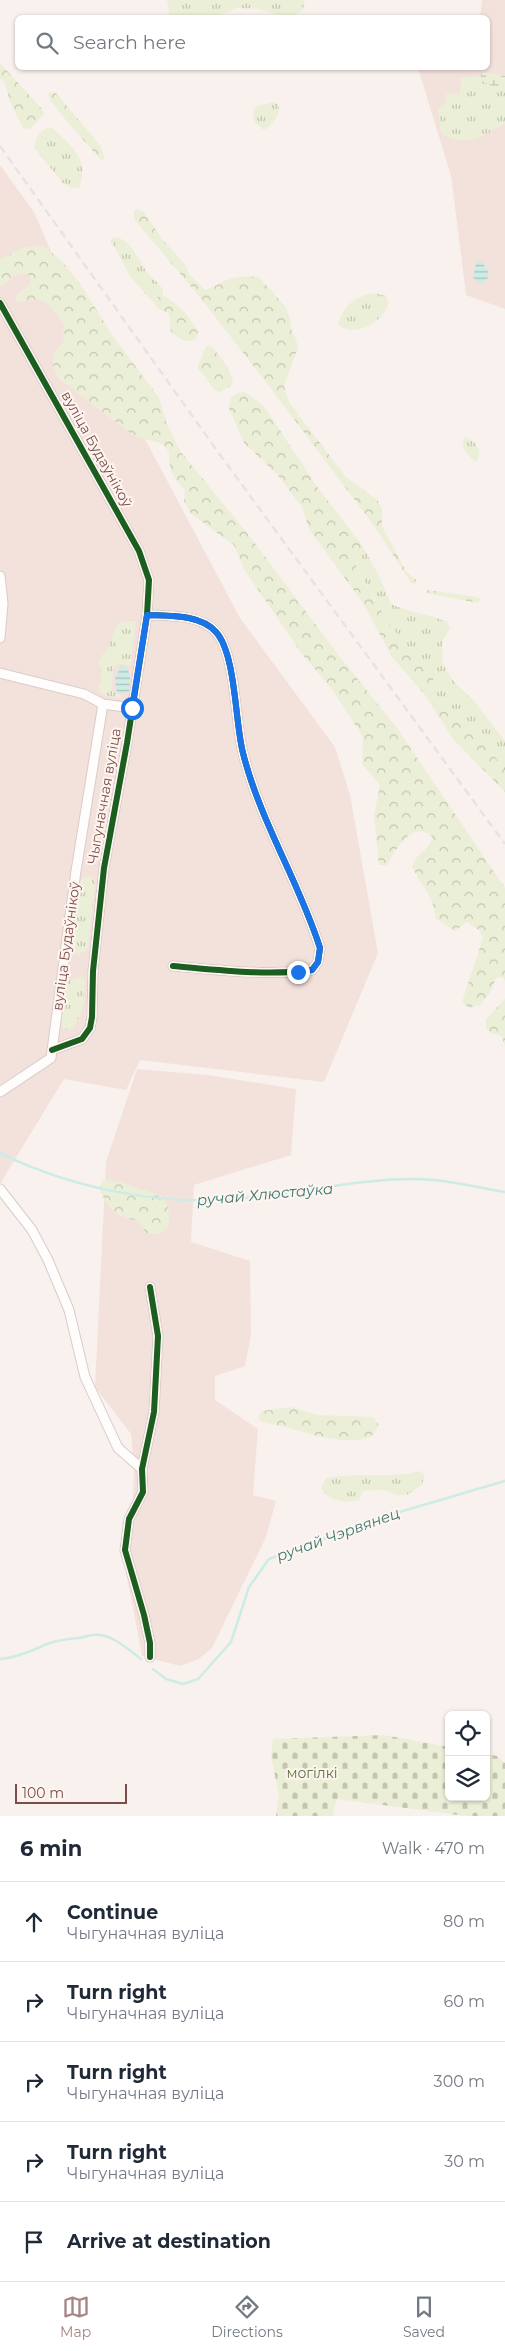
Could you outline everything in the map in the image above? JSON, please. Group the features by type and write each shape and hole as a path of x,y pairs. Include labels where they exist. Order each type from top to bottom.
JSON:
{"street":[{"name":"вуліца Будаўнікоў","path":"0,303 139,551 149,580 147,615"},
{"path":"0,576 3,604 0,638"},
{"name":"Чыгуначная вуліца","path":"0,1092 52,1054 82,1038 90,1028 93,971 104,868 147,615"},
{"path":"147,615 174,616 201,622 216,632 224,642 243,753 257,794 320,948 318,962 312,970 298,972 276,974 173,966"},
{"path":"0,673 84,694 103,704 132,708"},
{"name":"вуліца Будаўнікоў","path":"52,1054 76,871 103,704"},
{"path":"0,1189 32,1230 48,1260 70,1310 85,1377 118,1448 142,1469"},
{"path":"150,1287 158,1336 154,1412 142,1469 143,1492 129,1519 125,1550 144,1616 150,1643 150,1657"}],"shaded area":[{"path":"482,0 505,0 505,309 466,295 451,176 419,70 490,70 490,15 480,15"},
{"path":"0,165 34,212 74,305 240,618 335,747 350,795 378,953 324,1082 140,1060 126,1090 64,1079 0,1184"},
{"path":"137,1069 208,1075 296,1089 291,1155 194,1185 191,1242 250,1261 251,1335 245,1366 215,1376 215,1400 258,1429 253,1495 276,1501 266,1537 212,1648 197,1660 180,1666 142,1656 122,1550 122,1524 133,1499 134,1469 131,1434 95,1387 106,1162"}],"green space":[{"path":"167,0 305,0 303,9 296,15 279,15 259,9 237,8 219,15 170,15"},
{"path":"0,63 42,109 44,114 30,129 23,128 10,102 5,83 0,78"},
{"path":"483,72 505,76 505,93 482,81 481,75"},
{"path":"476,76 505,93 505,123 481,137 467,141 451,138 441,133 438,109 445,104 447,93 460,95 461,78"},
{"path":"50,92 56,93 100,145 105,159 101,160 63,117 48,95"},
{"path":"273,102 279,105 277,116 273,123 264,130 254,120 253,113 256,106"},
{"path":"51,127 77,153 82,169 79,188 71,188 62,182 34,148 39,134"},
{"path":"137,209 143,211 162,239 184,263 190,275 205,290 235,278 259,277 285,306 298,348 284,386 289,402 345,476 377,500 382,508 382,526 406,571 416,580 416,584 411,583 375,527 266,382 198,295 134,219 134,211"},
{"path":"113,237 120,238 129,245 147,272 163,289 163,296 157,297 155,304 131,278 111,241"},
{"path":"42,245 60,259 79,282 113,336 159,398 167,424 180,451 248,534 340,657 397,728 505,888 505,981 502,977 496,978 490,993 480,1005 469,1008 462,1002 483,938 479,930 467,922 455,931 436,919 432,901 412,867 416,858 428,846 432,837 425,832 418,831 412,834 405,838 387,865 379,865 374,816 380,785 362,764 363,737 331,688 302,654 245,571 234,545 191,514 184,501 185,490 172,473 169,464 169,452 163,444 134,436 58,378 53,365 54,354 63,341 64,324 49,305 39,299 17,302 15,297 30,284 31,280 28,274 16,275 0,286 0,259 22,248"},
{"path":"374,293 386,296 389,302 376,321 362,329 354,330 339,326 342,314 350,304 361,296"},
{"path":"163,296 178,306 192,321 198,332 196,339 185,341 170,330 169,314 156,307 155,304 157,297"},
{"path":"206,346 211,346 218,354 228,368 232,379 233,384 219,393 197,368"},
{"path":"244,391 264,406 318,488 362,545 356,567 389,624 433,678 434,688 425,695 392,657 363,603 309,529 302,507 276,473 244,443 228,406 232,396"},
{"path":"465,437 475,443 479,450 477,461 474,461 469,456 463,447"},
{"path":"362,545 380,578 391,604 448,623 450,628 442,642 443,663 453,681 474,701 505,741 505,771 491,751 440,703 432,706 425,695 434,688 389,624 356,567"},
{"path":"428,590 481,599 478,603 426,593"},
{"path":"121,621 136,621 130,666 120,664 114,667 111,690 122,696 121,698 105,696 99,690 102,669 98,662 108,648 115,628"},
{"path":"440,703 455,710 491,751 505,771 505,792 453,739 432,706"},
{"path":"90,876 95,880 88,949 78,955 71,943 81,879"},
{"path":"81,977 85,981 83,1007 73,1029 67,1030 62,1027 60,1012 63,983"},
{"path":"505,999 505,1046 501,1035 493,1034 486,1029 486,1019"},
{"path":"103,1180 117,1181 162,1196 167,1204 169,1226 160,1234 146,1233 137,1221 117,1214 107,1204 99,1188"},
{"path":"291,1407 317,1415 373,1417 379,1425 371,1437 344,1440 316,1436 261,1422 258,1416 262,1411"},
{"path":"420,1471 425,1475 422,1485 407,1495 396,1495 385,1490 363,1491 359,1500 348,1502 333,1499 321,1488 326,1478 397,1475"},
{"name":"могілкі","path":"384,1735 445,1746 445,1801 490,1801 490,1755 497,1756 505,1763 505,1816 466,1816 337,1799 332,1816 276,1816 279,1795 271,1756 273,1739"}],"water":[{"path":"481,261 488,271 488,278 481,284 473,278 476,263"},
{"path":"121,666 127,668 130,676 129,691 121,694 116,690 115,678"}],"waterway":[{"name":"ручай Хлюстаўка","path":"0,1153 28,1166 89,1185 120,1192 183,1200 246,1198 352,1183 415,1179 449,1182 505,1192"},
{"name":"ручай Чэрвянец","path":"153,1669 166,1679 183,1684 198,1679 231,1642 249,1587 269,1559 386,1516 505,1481"},
{"name":"ручай Чэрвянец","path":"0,1659 66,1639 93,1635 107,1636 125,1646 141,1659"}],"railway":[{"path":"0,146 218,452 505,844"}],"cycle path":[{"path":"0,303 139,551 149,580 147,615 127,743 104,868 93,971 90,1028 82,1039 52,1050"},
{"path":"147,615 184,617 202,622 216,632 223,642 231,672 240,740 250,778 269,827 302,899 320,948 318,962 312,970 295,972 225,971 173,966"},
{"path":"150,1287 158,1336 154,1412 142,1469 143,1492 129,1519 125,1550 144,1615 150,1643 150,1657"}],"route":[{"path":"132,708 147,615 174,616 194,620 208,625 216,632 224,642 243,753 257,794 320,948 318,962 312,970 298,972"}]}
